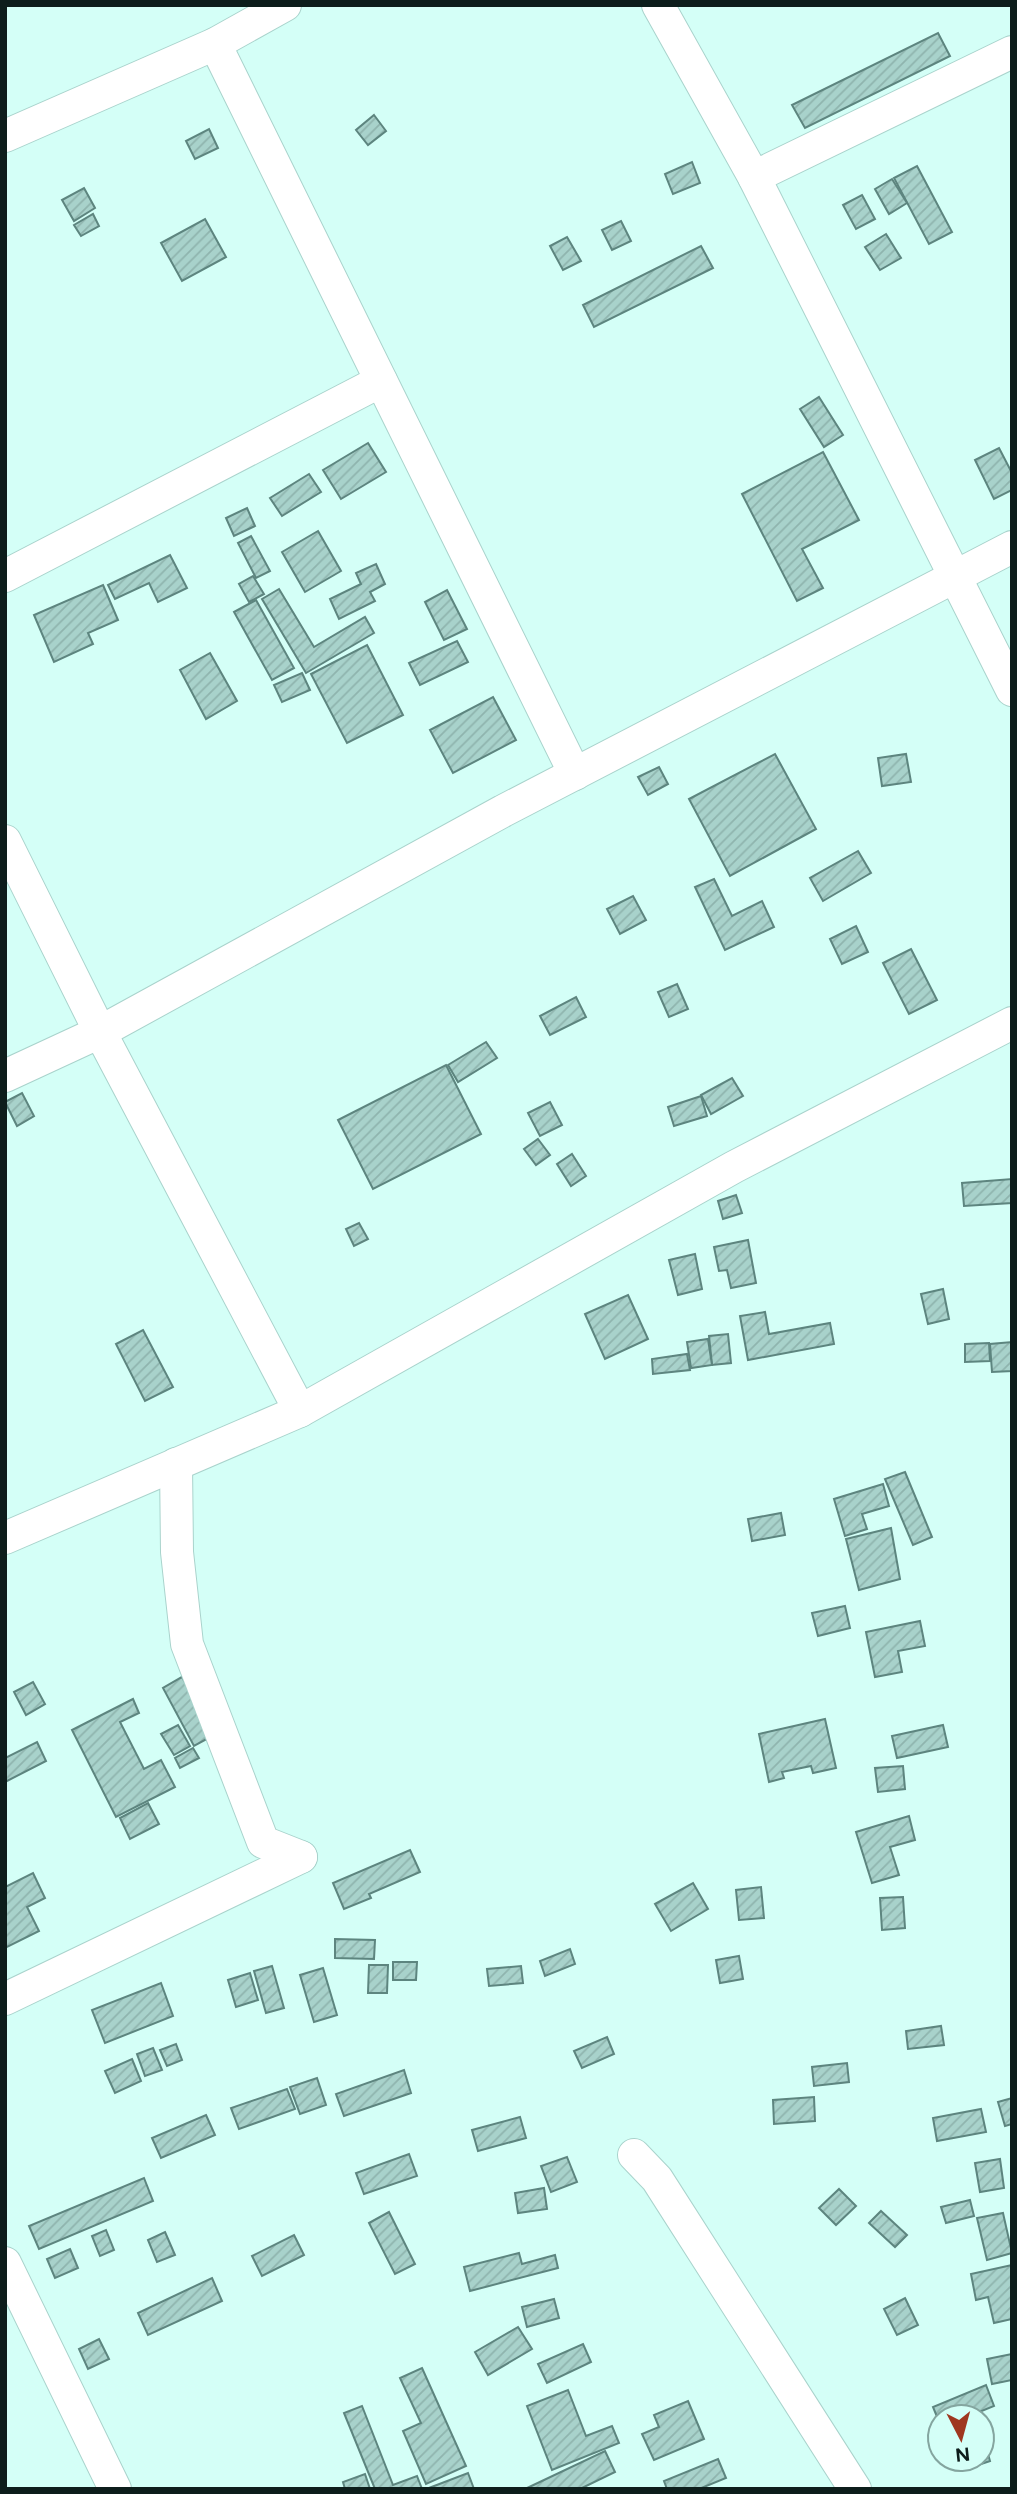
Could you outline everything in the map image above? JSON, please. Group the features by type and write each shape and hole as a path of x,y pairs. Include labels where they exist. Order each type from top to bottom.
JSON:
{"street":[{"path":"5,136 215,44 285,5"},
{"path":"658,5 754,177 1012,690"},
{"path":"215,44 575,774"},
{"path":"754,177 1012,52"},
{"path":"5,576 381,381"},
{"path":"5,1076 100,1032 575,774 1012,547"},
{"path":"5,841 100,1032 300,1411"},
{"path":"5,1538 300,1411 734,1167 1012,1023"},
{"path":"5,1999 301,1857 263,1842 187,1644 177,1552 176,1464"},
{"path":"634,2155 657,2179 855,2489"},
{"path":"5,2263 115,2489"}],"building":[{"path":"938,33 950,56 805,128 792,105"},
{"path":"374,115 386,131 368,145 356,130"},
{"path":"209,129 218,148 195,159 186,141"},
{"path":"692,162 700,183 673,194 665,174"},
{"path":"917,166 952,232 929,244 894,178"},
{"path":"892,179 907,203 889,214 875,189"},
{"path":"84,188 95,208 74,221 62,200"},
{"path":"862,195 875,219 856,229 843,205"},
{"path":"93,214 99,226 81,236 74,225"},
{"path":"205,219 226,257 182,281 161,243"},
{"path":"621,221 631,241 612,250 602,230"},
{"path":"886,234 901,258 880,270 865,247"},
{"path":"567,237 581,261 563,270 550,246"},
{"path":"701,246 713,268 594,327 583,305"},
{"path":"819,397 843,435 824,447 800,409"},
{"path":"368,443 386,472 341,499 323,470"},
{"path":"999,448 1012,473 1012,490 994,499 975,460"},
{"path":"823,452 859,520 802,549 823,588 797,601 742,494"},
{"path":"309,474 321,492 282,516 270,498"},
{"path":"247,508 255,526 234,536 226,518"},
{"path":"318,531 341,571 305,592 282,552"},
{"path":"251,536 270,571 256,578 238,543"},
{"path":"170,555 187,588 158,602 149,583 115,599 108,585"},
{"path":"376,564 385,584 370,592 375,601 339,619 330,599 361,584 356,573"},
{"path":"253,576 264,594 249,602 239,584"},
{"path":"103,585 118,620 88,633 93,644 54,662 34,615"},
{"path":"279,589 314,647 365,617 374,633 306,673 262,599"},
{"path":"447,590 467,629 444,640 425,602"},
{"path":"256,600 294,668 272,680 234,612"},
{"path":"457,641 468,662 420,685 409,663"},
{"path":"367,645 403,715 347,743 311,674"},
{"path":"210,653 237,701 206,719 180,670"},
{"path":"302,673 310,690 282,702 274,685"},
{"path":"493,697 516,740 453,773 430,730"},
{"path":"775,754 816,829 730,876 689,799"},
{"path":"906,754 911,782 882,786 878,758"},
{"path":"659,767 668,784 648,795 638,777"},
{"path":"858,851 871,873 823,901 810,878"},
{"path":"714,879 732,916 762,901 774,927 725,950 695,887"},
{"path":"633,896 646,920 620,934 607,909"},
{"path":"856,926 868,952 842,964 830,939"},
{"path":"911,949 937,1000 909,1014 883,963"},
{"path":"677,984 688,1009 669,1017 658,992"},
{"path":"576,997 586,1017 550,1035 540,1016"},
{"path":"486,1042 497,1058 458,1082 448,1065"},
{"path":"446,1065 481,1134 373,1189 338,1120"},
{"path":"732,1078 743,1096 711,1114 701,1095"},
{"path":"22,1093 34,1116 17,1126 5,1102"},
{"path":"701,1096 707,1116 674,1126 668,1107"},
{"path":"550,1102 562,1125 540,1136 528,1113"},
{"path":"538,1139 550,1155 536,1165 524,1149"},
{"path":"572,1154 586,1176 571,1186 557,1164"},
{"path":"1012,1179 1012,1203 964,1206 962,1183"},
{"path":"736,1195 742,1213 723,1219 718,1201"},
{"path":"359,1223 368,1239 354,1246 346,1229"},
{"path":"748,1240 756,1283 731,1288 727,1270 719,1271 714,1247"},
{"path":"695,1254 702,1289 678,1295 669,1260"},
{"path":"943,1289 949,1319 928,1324 921,1294"},
{"path":"628,1295 648,1339 605,1359 585,1314"},
{"path":"765,1312 769,1334 830,1323 834,1344 748,1360 740,1316"},
{"path":"143,1330 173,1387 145,1401 116,1344"},
{"path":"728,1334 731,1363 712,1365 709,1336"},
{"path":"708,1339 712,1365 691,1368 687,1342"},
{"path":"1012,1342 1012,1371 992,1372 990,1344"},
{"path":"989,1343 990,1361 965,1362 965,1344"},
{"path":"687,1354 690,1370 653,1374 652,1359"},
{"path":"905,1472 932,1537 913,1545 885,1479"},
{"path":"883,1484 889,1506 862,1514 867,1529 845,1536 834,1499"},
{"path":"781,1513 785,1535 752,1541 748,1519"},
{"path":"891,1528 900,1579 859,1590 846,1539"},
{"path":"845,1606 850,1628 818,1636 812,1613"},
{"path":"920,1621 925,1646 898,1651 902,1672 875,1677 866,1632"},
{"path":"182,1677 214,1735 194,1746 163,1688"},
{"path":"33,1682 45,1704 26,1715 14,1692"},
{"path":"133,1699 139,1713 120,1722 144,1769 161,1760 175,1787 116,1817 72,1730"},
{"path":"825,1719 836,1768 813,1773 811,1766 782,1772 784,1778 769,1782 759,1734"},
{"path":"178,1725 190,1746 174,1755 161,1734"},
{"path":"943,1725 948,1747 897,1758 892,1736"},
{"path":"37,1742 46,1761 5,1782 5,1758"},
{"path":"193,1748 199,1758 180,1768 175,1758"},
{"path":"903,1766 905,1789 878,1792 875,1768"},
{"path":"148,1803 159,1824 130,1839 120,1818"},
{"path":"909,1816 915,1840 890,1847 899,1875 872,1883 856,1832"},
{"path":"410,1850 420,1872 369,1894 371,1898 344,1909 333,1883"},
{"path":"33,1873 45,1898 27,1907 39,1931 5,1948 5,1887"},
{"path":"693,1883 708,1909 671,1931 655,1904"},
{"path":"761,1887 764,1918 739,1920 736,1890"},
{"path":"903,1897 905,1928 882,1930 880,1898"},
{"path":"335,1939 375,1940 374,1959 335,1958"},
{"path":"570,1949 575,1964 545,1976 540,1961"},
{"path":"739,1956 743,1979 720,1983 716,1960"},
{"path":"393,1962 417,1962 416,1980 393,1980"},
{"path":"369,1965 388,1965 387,1993 368,1993"},
{"path":"272,1966 284,2008 266,2013 254,1971"},
{"path":"521,1966 523,1983 489,1986 487,1969"},
{"path":"323,1968 337,2015 314,2022 300,1975"},
{"path":"250,1973 258,2000 236,2007 228,1980"},
{"path":"161,1983 173,2016 105,2043 92,2010"},
{"path":"941,2026 944,2045 908,2049 906,2031"},
{"path":"607,2037 614,2054 582,2068 574,2051"},
{"path":"176,2044 182,2060 167,2066 160,2050"},
{"path":"153,2048 162,2070 145,2076 137,2054"},
{"path":"132,2059 141,2081 115,2093 105,2071"},
{"path":"847,2063 849,2082 814,2086 812,2067"},
{"path":"404,2070 411,2093 344,2116 336,2094"},
{"path":"317,2078 326,2105 300,2114 290,2087"},
{"path":"287,2089 295,2109 239,2129 231,2108"},
{"path":"814,2097 815,2121 774,2124 773,2100"},
{"path":"1012,2098 1012,2124 1005,2126 998,2102"},
{"path":"981,2109 986,2132 937,2141 933,2118"},
{"path":"206,2115 215,2135 161,2158 152,2138"},
{"path":"520,2117 526,2138 478,2151 472,2130"},
{"path":"409,2154 417,2176 364,2194 356,2173"},
{"path":"567,2157 577,2182 551,2192 541,2166"},
{"path":"1000,2159 1004,2188 980,2192 975,2163"},
{"path":"144,2178 153,2201 39,2249 29,2226"},
{"path":"544,2188 547,2209 518,2213 515,2193"},
{"path":"839,2189 856,2206 836,2225 819,2208"},
{"path":"970,2200 974,2216 946,2223 941,2207"},
{"path":"881,2211 907,2235 895,2247 869,2223"},
{"path":"389,2212 415,2264 395,2274 369,2223"},
{"path":"1003,2213 1012,2253 987,2260 977,2218"},
{"path":"106,2230 114,2250 100,2256 92,2236"},
{"path":"165,2232 175,2255 157,2262 148,2240"},
{"path":"294,2235 304,2255 262,2276 252,2256"},
{"path":"70,2249 78,2268 55,2278 47,2259"},
{"path":"519,2253 522,2264 555,2255 558,2268 470,2291 464,2267"},
{"path":"1012,2265 1012,2319 994,2323 988,2297 976,2300 971,2274"},
{"path":"212,2278 222,2301 148,2335 138,2313"},
{"path":"905,2298 918,2325 897,2335 884,2309"},
{"path":"554,2299 559,2318 527,2327 522,2307"},
{"path":"518,2327 532,2349 488,2375 475,2352"},
{"path":"99,2339 109,2359 88,2369 79,2349"},
{"path":"583,2344 591,2362 547,2383 538,2364"},
{"path":"1012,2354 1012,2380 992,2384 987,2359"},
{"path":"422,2368 466,2466 426,2484 403,2431 421,2423 400,2378"},
{"path":"986,2385 993,2403 943,2403"},
{"path":"568,2390 586,2436 612,2426 619,2443 552,2470 527,2406"},
{"path":"688,2401 704,2439 654,2460 642,2434 659,2427 654,2415"},
{"path":"362,2406 393,2485 417,2476 422,2489 375,2489 344,2413"},
{"path":"605,2451 615,2472 580,2489 525,2489"},
{"path":"718,2459 726,2478 699,2489 667,2489 664,2481"},
{"path":"468,2473 474,2489 429,2488"},
{"path":"365,2474 370,2489 345,2489 343,2482"}]}
